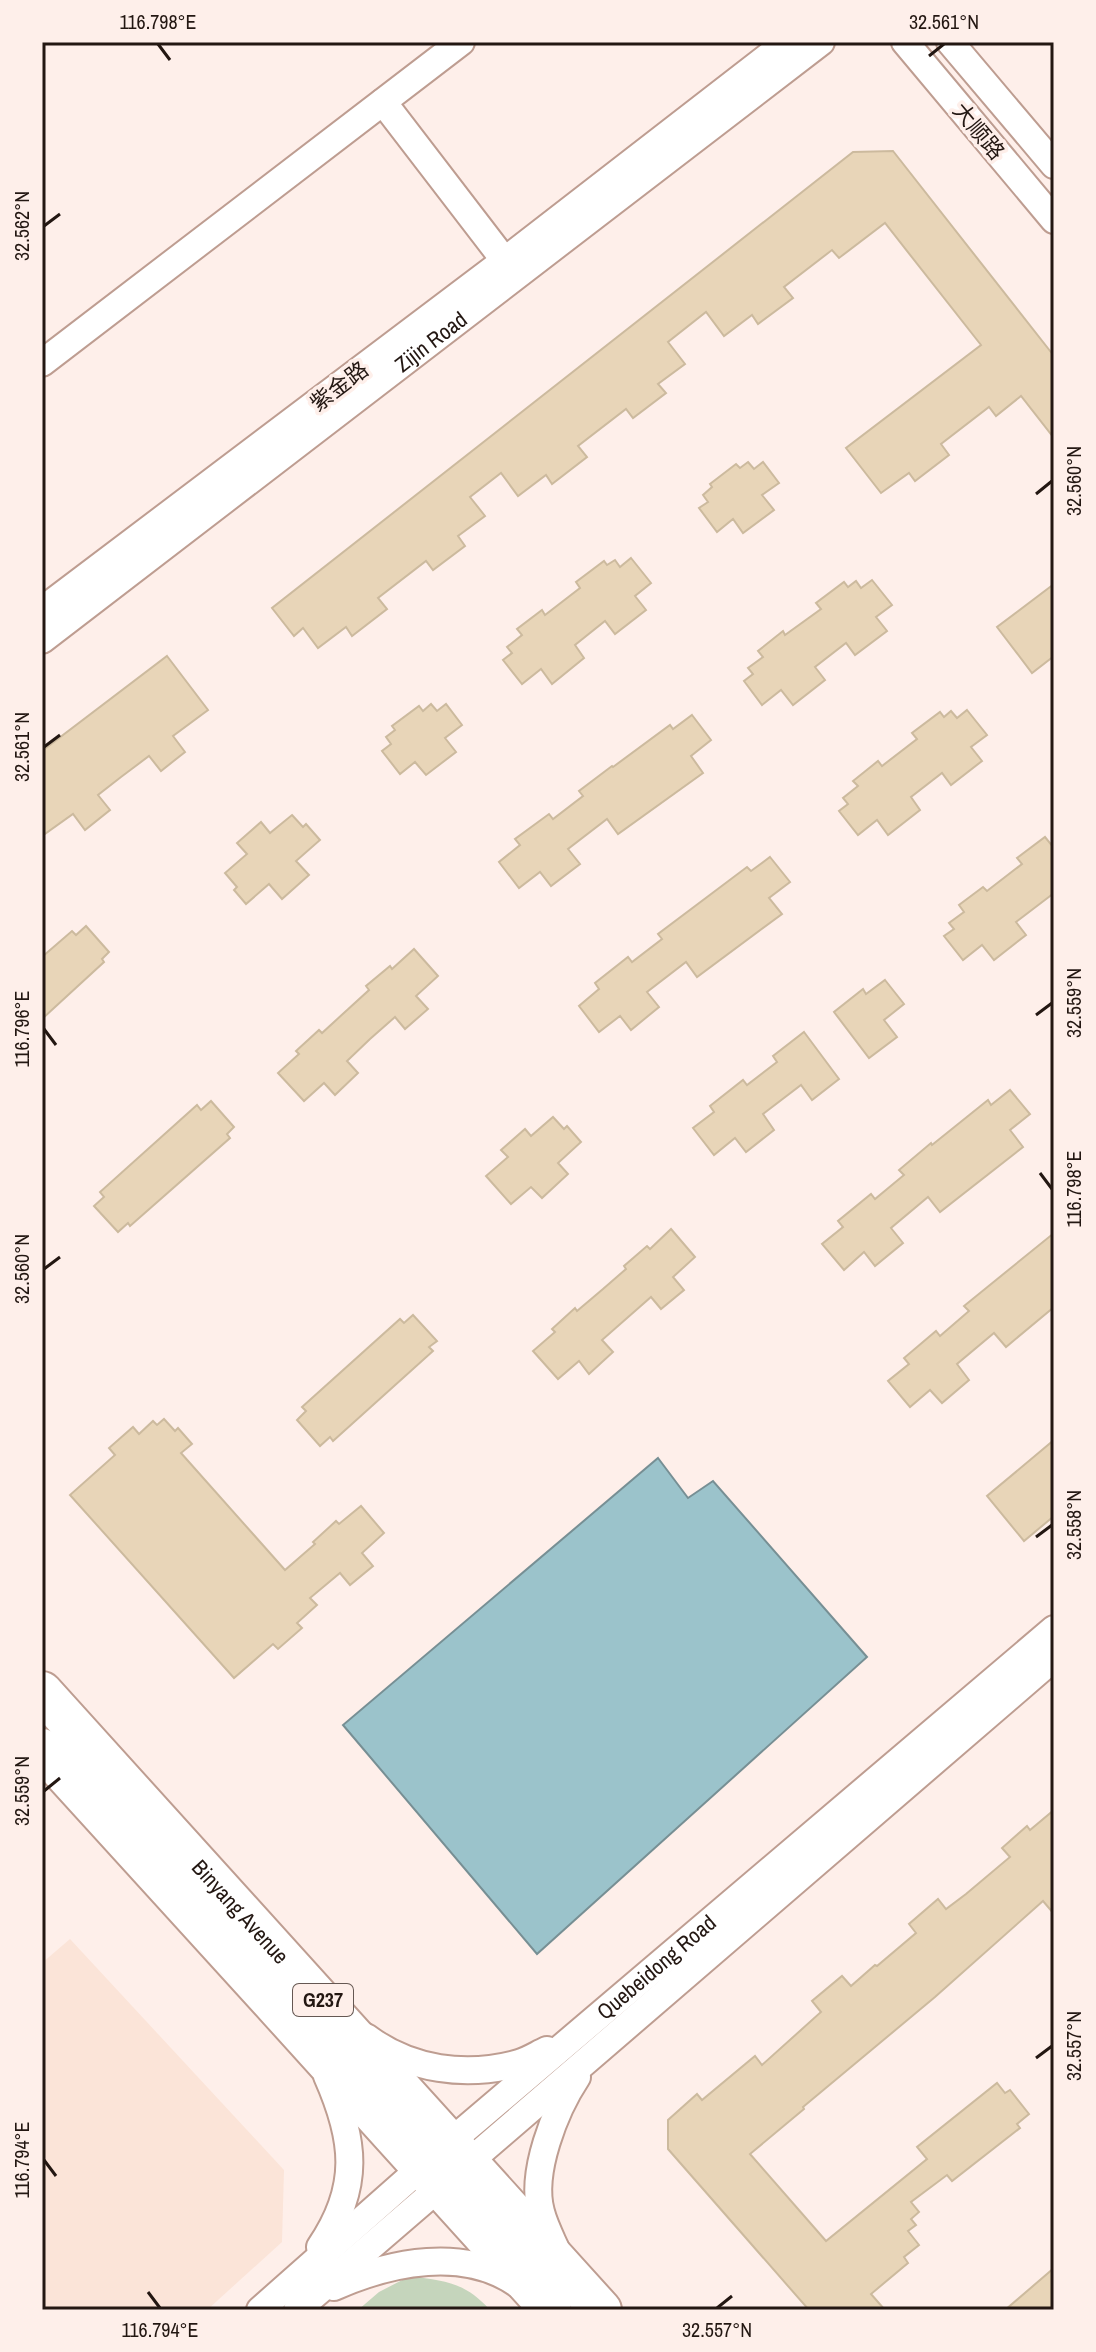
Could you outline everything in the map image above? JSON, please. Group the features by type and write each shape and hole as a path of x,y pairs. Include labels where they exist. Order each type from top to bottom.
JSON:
{"highway":[{"name":"Binyang Avenue","path":"42,1692 322,2027 557,2298 601,2310"},
{"name":"Binyang Avenue","path":"42,1749 322,2027"}],"street":[{"path":"42,363 461,42"},
{"name":"紫金路","path":"42,610 511,269 787,42"},
{"name":"Zijin Road","path":"42,640 511,269 821,42"},
{"name":"大顺路","path":"905,42 1054,220"},
{"path":"950,42 1054,165"},
{"path":"383,102 511,269"},
{"name":"Quebeidong Road","path":"260,2310 303,2294 444,2165 1054,1629"},
{"name":"Quebeidong Road","path":"584,2045 1054,1658"},
{"path":"303,2294 334,2226 345,2193 351,2158 344,2116 328,2078 322,2027 372,2042 411,2062 453,2071 521,2062 584,2045"},
{"path":"303,2294 363,2274 412,2263 448,2262 482,2267 557,2298 554,2245 540,2210 539,2174 549,2134 584,2045"}],"shaded area":[{"path":"70,1939 284,2170 282,2242 207,2310 42,2310 42,1963"}],"green space":[{"path":"410,2276 463,2288 490,2310 358,2310 379,2292"}],"water":[{"path":"658,1458 688,1498 713,1481 867,1657 537,1954 343,1725"}],"building":[{"path":"893,151 1054,356 1054,438 1021,396 996,416 989,407 941,444 949,455 915,481 909,473 881,493 846,448 981,345 885,223 839,258 832,250 784,287 793,298 758,324 752,315 724,336 706,312 668,342 685,364 658,384 666,393 633,418 626,409 578,446 587,457 552,484 546,475 518,496 501,473 470,497 485,516 458,536 465,546 433,570 426,561 378,598 387,609 352,636 346,627 318,648 303,628 294,636 272,608 853,152"},
{"path":"748,462 754,469 763,462 779,483 762,495 774,510 743,533 733,519 717,532 699,508 708,502 703,495 712,487 710,484 736,464 740,468"},
{"path":"631,558 651,583 635,596 646,610 615,634 605,621 575,645 584,658 552,684 541,669 522,684 503,660 512,653 507,647 522,635 517,629 542,610 545,615 580,588 576,582 604,561 607,565 615,560 620,567"},
{"path":"872,580 892,605 876,617 887,631 855,655 846,643 815,667 825,680 793,705 781,690 762,705 744,681 753,674 748,668 763,657 758,651 783,631 785,635 821,609 816,603 844,582 848,587 856,581 861,588"},
{"path":"1054,584 1054,656 1032,673 997,627"},
{"path":"167,656 208,710 173,736 185,752 161,771 149,756 121,777 98,795 110,810 85,830 73,814 42,836 42,751"},
{"path":"431,704 437,711 446,704 462,725 445,738 456,752 426,775 415,762 400,774 382,751 391,744 386,737 395,730 392,726 419,706 423,711"},
{"path":"967,710 987,735 971,747 982,761 951,785 942,773 911,797 920,810 888,835 877,820 858,835 839,811 848,804 843,798 858,786 853,781 878,761 882,766 917,739 912,733 940,712 944,717 951,711 957,718"},
{"path":"692,715 711,740 691,756 703,773 618,834 607,819 568,849 580,864 551,886 540,872 519,888 499,862 520,845 515,839 549,814 553,819 583,796 579,791 612,766 670,725 673,729"},
{"path":"292,815 303,827 306,824 320,840 296,861 309,875 282,899 269,884 246,904 225,873 247,854 237,843 261,822 270,833"},
{"path":"1045,837 1054,848 1054,893 1016,922 1026,935 994,960 982,945 963,960 944,936 954,929 949,923 964,912 959,905 983,887 987,891 1022,864 1017,858"},
{"path":"770,857 790,882 769,898 782,914 697,977 686,962 647,992 659,1007 631,1030 620,1016 599,1032 579,1006 599,989 595,983 628,957 632,962 662,939 658,934 747,867 751,871"},
{"path":"86,926 109,952 102,959 104,962 42,1019 42,957 72,931 76,935"},
{"path":"414,949 438,976 416,996 428,1009 405,1029 395,1017 370,1039 347,1061 358,1073 335,1095 324,1083 304,1101 278,1073 319,1030 322,1033 369,990 366,986 390,966 392,969"},
{"path":"885,980 904,1004 884,1020 897,1037 869,1058 834,1012 863,989 866,994"},
{"path":"804,1032 839,1079 812,1100 801,1085 763,1114 774,1130 746,1152 735,1138 714,1155 693,1128 714,1112 710,1106 743,1080 747,1085 777,1062 773,1056"},
{"path":"1010,1090 1030,1114 1010,1130 1023,1147 940,1212 928,1197 891,1228 903,1243 875,1266 864,1252 844,1270 822,1244 843,1227 838,1221 871,1194 875,1199 904,1175 899,1170 931,1143 988,1100 991,1105"},
{"path":"211,1101 234,1127 227,1134 230,1138 130,1226 128,1223 118,1232 94,1206 104,1197 100,1192 197,1105 201,1110"},
{"path":"553,1117 564,1129 567,1126 581,1142 558,1163 568,1174 542,1198 531,1187 511,1204 486,1176 508,1157 501,1150 525,1129 531,1136"},
{"path":"671,1229 695,1257 673,1277 684,1290 661,1309 651,1297 602,1340 613,1352 589,1374 579,1361 558,1379 533,1351 555,1332 552,1329 575,1308 577,1311 626,1269 624,1266 647,1246 650,1249"},
{"path":"1054,1233 1054,1307 1006,1347 994,1333 957,1364 969,1380 942,1403 930,1390 910,1407 888,1381 909,1364 904,1358 936,1331 940,1336 969,1311 964,1306"},
{"path":"413,1315 437,1341 429,1347 433,1351 333,1441 330,1437 320,1446 297,1420 306,1411 302,1407 400,1319 404,1323"},
{"path":"164,1419 175,1431 178,1428 192,1444 181,1453 285,1570 336,1521 339,1524 361,1506 384,1533 362,1553 373,1566 350,1585 340,1573 310,1598 317,1605 297,1623 302,1628 278,1649 273,1644 234,1678 70,1495 115,1455 109,1448 133,1427 139,1434 153,1421 157,1425"},
{"path":"1054,1440 1054,1516 1024,1541 987,1496"},
{"path":"1054,1810 1054,1914 1043,1901 750,2154 826,2241 927,2159 917,2147 997,2083 1005,2093 1010,2090 1029,2114 1017,2124 1020,2128 952,2181 947,2175 911,2202 919,2212 911,2219 916,2225 908,2231 919,2245 904,2257 908,2263 871,2294 885,2310 809,2310 668,2149 668,2120 697,2094 702,2100 755,2056 762,2065 821,2012 812,2001 842,1976 851,1986 877,1966 916,1933 909,1924 938,1899 946,1909 966,1894 1010,1857 1002,1848 1027,1826 1030,1830"},
{"path":"1054,2268 1054,2310 1005,2310"}]}
